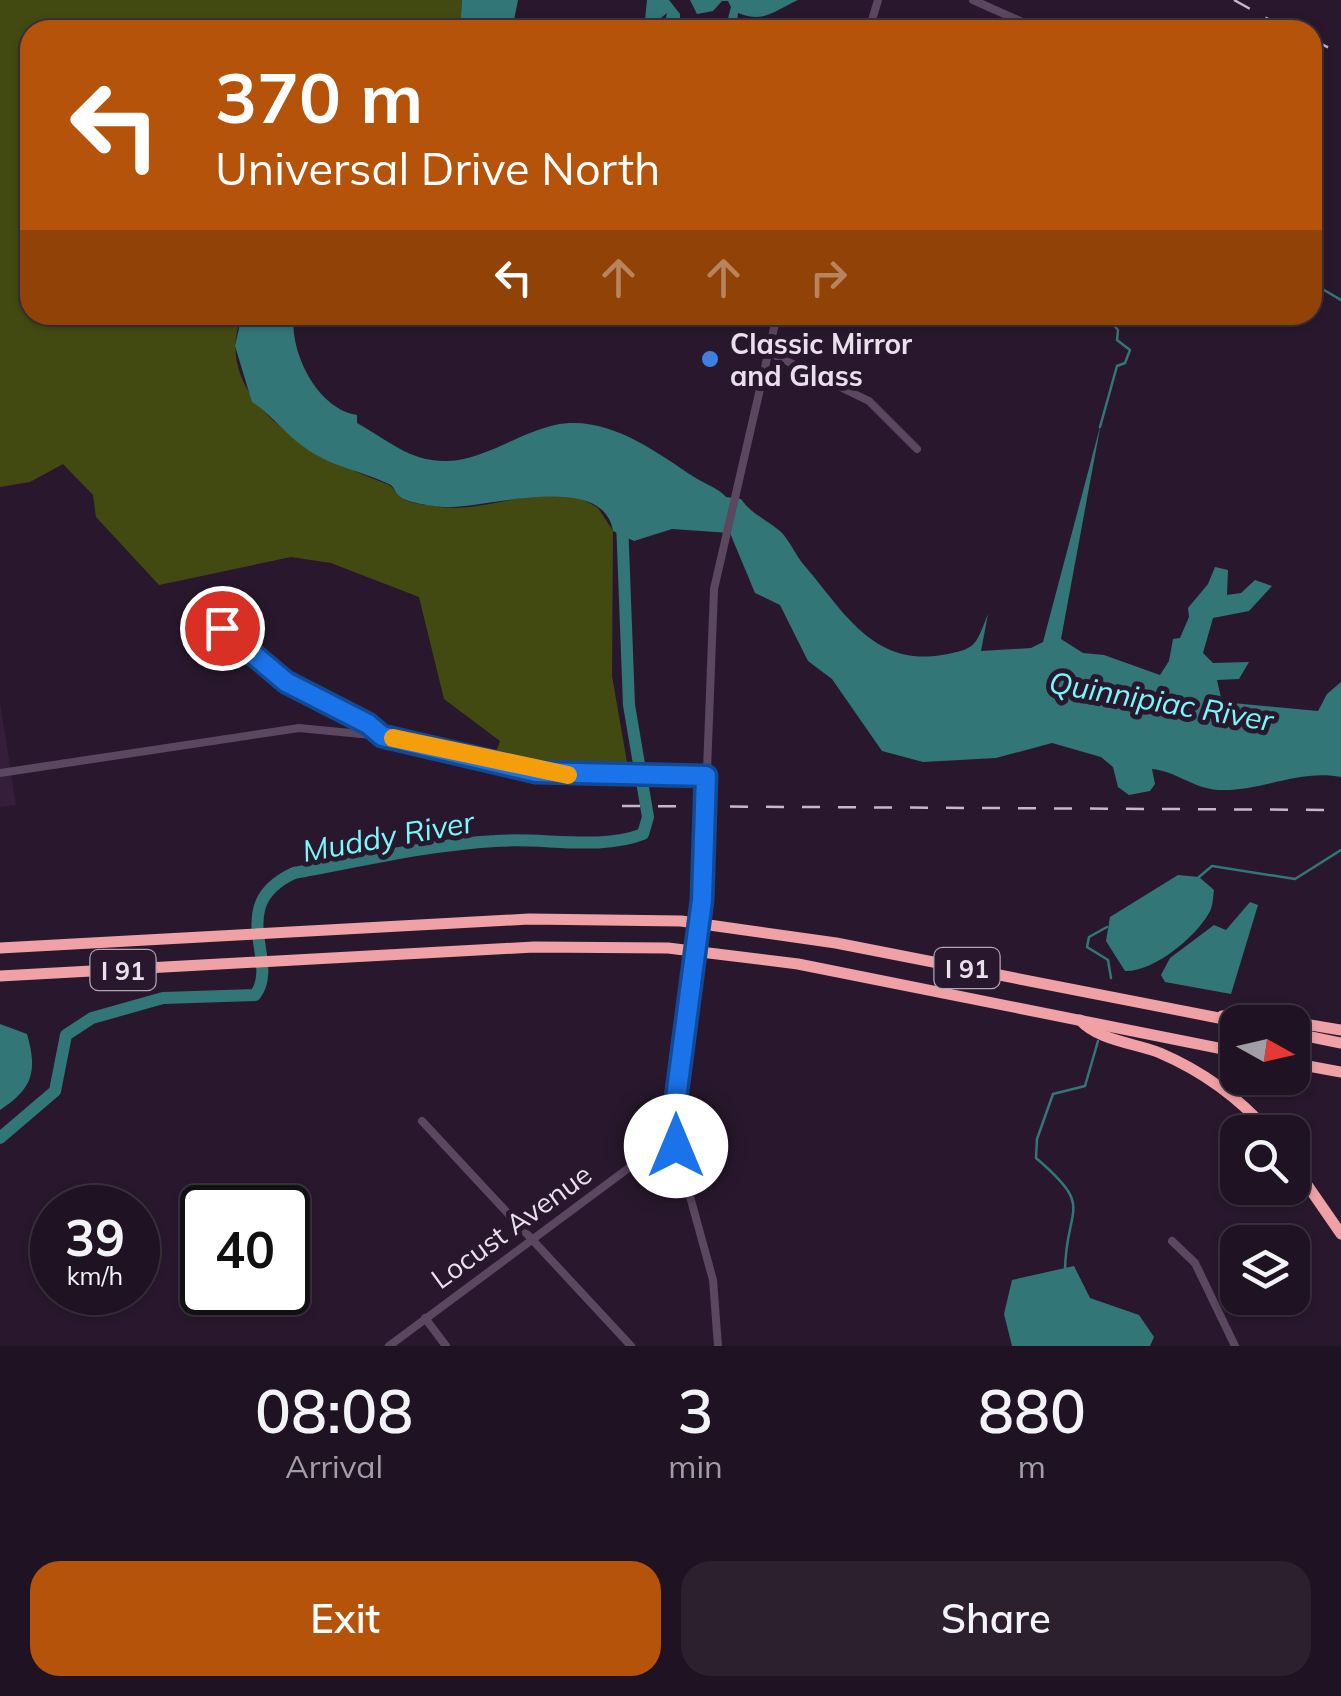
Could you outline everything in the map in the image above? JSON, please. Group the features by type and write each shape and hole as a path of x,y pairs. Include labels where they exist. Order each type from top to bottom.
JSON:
{"highway":[{"name":"I 91","path":"0,948 560,918 681,921 836,942 1220,1018"},
{"name":"I 91","path":"0,976 570,946 681,949 798,964 1220,1048"},
{"path":"1213,1017 1244,1014 1341,1030"},
{"path":"1080,1020 1095,1033 1154,1050 1198,1073 1249,1115"},
{"path":"1310,1037 1341,1043"},
{"path":"1310,1066 1341,1072"},
{"path":"1310,1188 1341,1234"}],"street":[{"path":"972,0 1017,20"},
{"path":"718,1346 714,1280 675,1140 675,1106 702,900 710,629 724,532 774,325"},
{"path":"766,350 868,400 917,449"},
{"path":"200,608 286,682 368,724 382,736"},
{"path":"0,773 299,728 382,736 536,772 706,776"},
{"path":"422,1122 630,1346"},
{"name":"Locust Avenue","path":"389,1346 661,1144 675,1140"},
{"path":"1172,1242 1196,1263 1236,1346"},
{"path":"424,1318 446,1346"}],"shaded area":[{"path":"0,0 462,0 461,20 20,20 20,325 240,325 235,346 240,375 276,423 331,460 390,485 400,498 459,508 560,495 598,508 613,531 612,676 628,768 552,765 496,752 500,741 444,699 419,597 331,563 291,557 159,585 96,517 93,495 63,464 30,482 0,487"},
{"path":"0,702 16,805 0,807"}],"water":[{"path":"462,0 518,0 514,20 461,20"},
{"path":"647,0 669,0 680,14 680,20 665,20 667,13 658,20 645,20"},
{"path":"690,0 798,0 762,16 738,13 737,20 728,20 731,7 728,1 722,1 713,11 697,14"},
{"name":"Quinnipiac River","path":"240,325 294,325 301,361 318,390 330,402 357,415 357,423 422,458 461,459 542,429 574,423 629,437 726,497 741,499 781,532 803,564 861,630 896,652 917,656 968,648 977,640 988,614 981,651 1031,648 1043,642 1101,423 1061,639 1083,653 1104,655 1160,675 1169,661 1173,639 1180,638 1189,617 1188,608 1208,584 1215,567 1228,570 1227,595 1241,593 1255,580 1272,586 1249,611 1213,618 1203,653 1213,663 1249,662 1239,679 1217,680 1222,702 1318,711 1327,694 1341,682 1341,777 1310,776 1218,790 1152,769 1155,784 1150,791 1129,795 1118,787 1113,767 1101,757 1052,743 996,758 923,762 882,751 832,679 808,661 780,605 755,593 730,533 672,529 634,541 613,531 604,512 588,502 565,497 443,507 402,498 389,484 314,454 252,402 235,346"},
{"path":"1178,875 1199,877 1214,890 1209,913 1172,952 1148,966 1125,971 1106,941 1110,917"},
{"path":"1250,902 1258,905 1231,994 1165,982 1161,975 1170,958 1214,925 1226,930"},
{"path":"0,1024 27,1034 32,1069 26,1087 0,1110"},
{"path":"1074,1266 1090,1298 1139,1315 1154,1337 1150,1346 1012,1346 1004,1314 1012,1280"}],"waterway":[{"path":"1322,289 1341,300"},
{"path":"1100,427 1117,366 1125,363 1130,350 1117,340 1118,330 1114,325"},
{"name":"Muddy River","path":"0,1138 55,1091 66,1035 92,1018 163,998 255,995 261,982 258,917 262,901 273,886 294,873 470,843 608,842 643,834 648,817 629,705 622,521"},
{"path":"1199,877 1212,866 1295,879 1341,850"},
{"path":"1107,927 1089,937 1087,947 1108,960 1111,978"},
{"path":"1065,1270 1072,1199 1055,1175 1036,1158 1037,1139 1053,1094 1085,1086 1098,1041"}],"railway":[{"path":"1234,0 1270,20"},
{"path":"1322,44 1341,54"},
{"path":"622,806 1341,810"}],"slow traffic":[{"path":"393,738 536,772 568,775"}],"place":[{"name":"Classic Mirror and Glass","path":"710,359"}],"route":[{"path":"222,628 286,682 368,724 382,736 536,772 706,776 702,900 675,1106 676,1146"}]}
